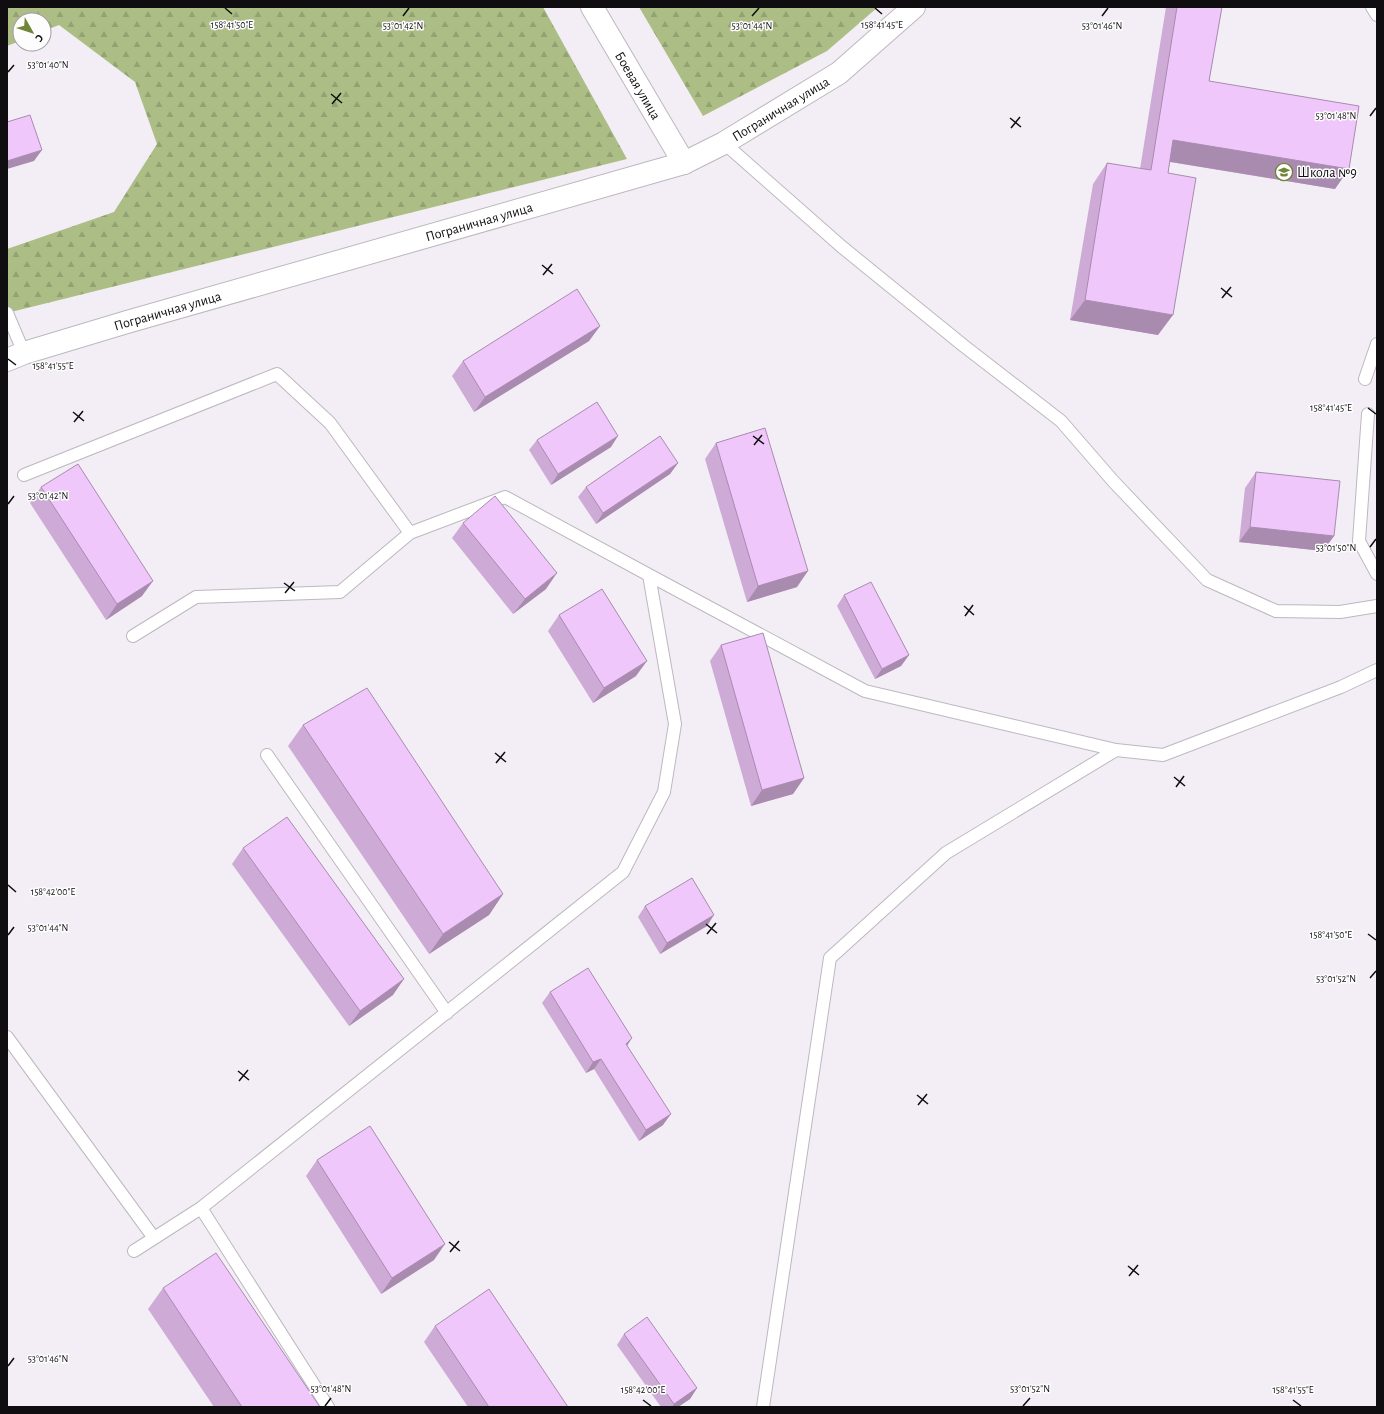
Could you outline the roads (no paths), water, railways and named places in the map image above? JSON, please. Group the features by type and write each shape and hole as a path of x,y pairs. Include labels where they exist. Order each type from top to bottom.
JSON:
{"street":[{"name":"Боевая улица","path":"592,7 684,163"},
{"name":"Пограничная улица","path":"15,356 142,317 684,163 724,143 839,73 914,7"}],"lane":[{"path":"1372,7 1377,15"},
{"path":"724,143 842,247 964,346 1061,420 1113,481 1207,580 1276,611 1340,612 1377,606"},
{"path":"7,313 15,356"},
{"path":"1365,379 1377,344"},
{"path":"24,475 277,374 330,423 410,533"},
{"path":"1368,414 1359,541 1377,574"},
{"path":"133,636 196,597 340,592 410,533 505,497 865,692 1116,750 1162,755 1341,687 1377,670"},
{"path":"134,1251 201,1208 623,872 664,792 675,724 649,575"},
{"path":"763,1407 830,958 946,853 1116,750"},
{"path":"267,755 447,1012"},
{"path":"7,1037 154,1238"},
{"path":"201,1208 328,1407"}],"place":[{"name":"Школа №9","path":"1284,172"}]}
